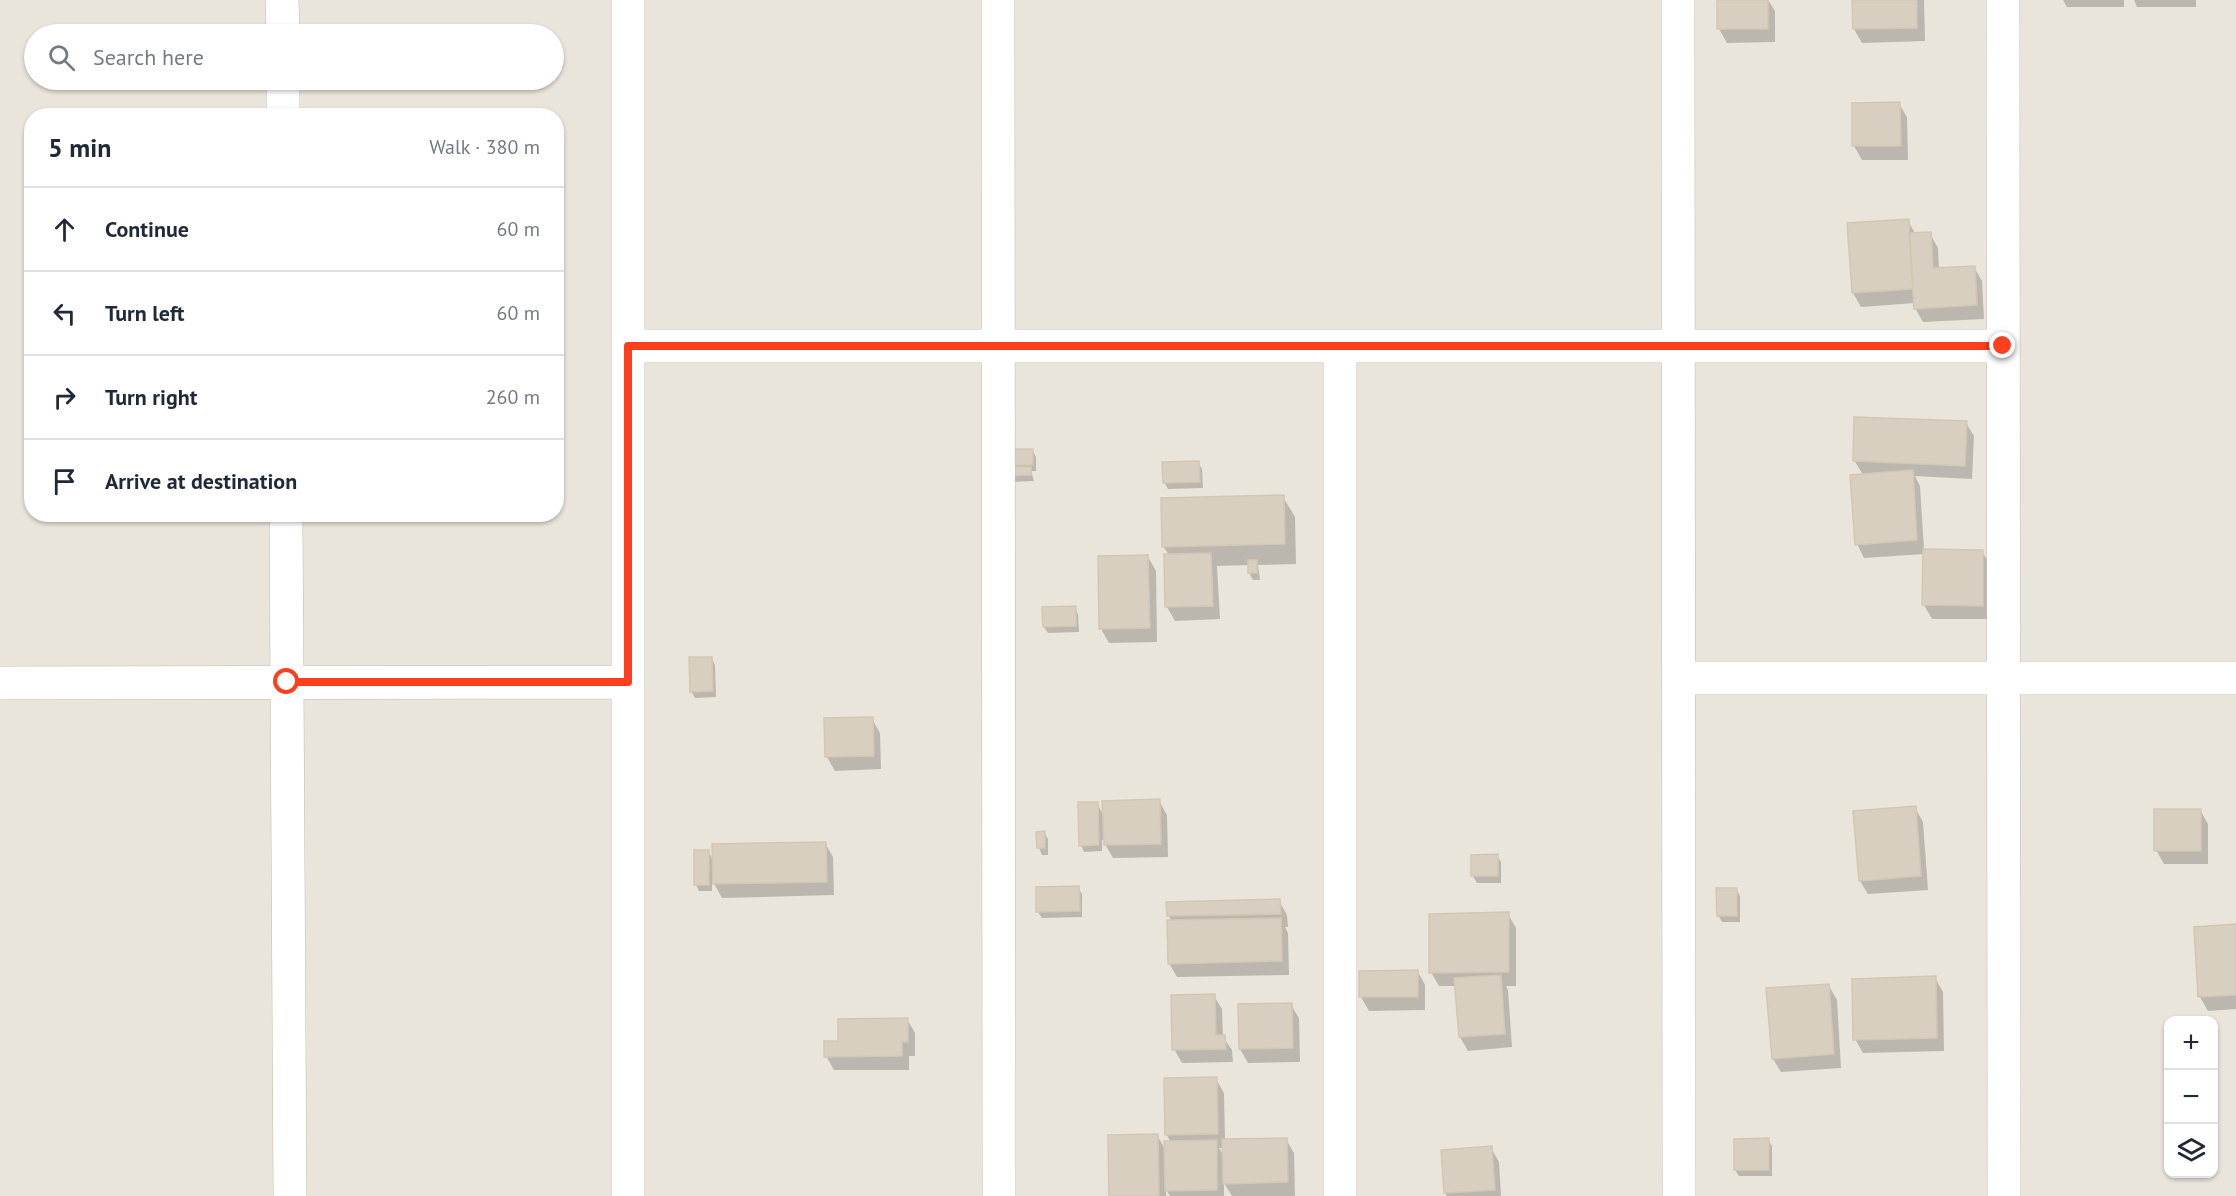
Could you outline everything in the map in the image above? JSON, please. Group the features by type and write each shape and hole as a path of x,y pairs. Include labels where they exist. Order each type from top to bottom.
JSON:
{"street":[{"path":"282,0 283,24"},
{"path":"628,0 628,1196"},
{"path":"998,0 999,1196"},
{"path":"1678,0 1679,1196"},
{"path":"2003,0 2004,1196"},
{"path":"283,90 283,108"},
{"path":"628,346 2003,346"},
{"path":"1340,346 1340,1196"},
{"path":"286,522 290,1196"},
{"path":"1679,678 2236,678"},
{"path":"0,683 628,682"}],"shaded area":[{"path":"0,0 2236,0 2236,1196 0,1196"}],"building":[{"path":"1717,0 1768,0 1768,29 1717,29"},
{"path":"1852,0 1917,0 1917,28 1853,29"},
{"path":"1900,102 1901,146 1852,146 1852,103"},
{"path":"1909,219 1913,289 1852,293 1847,223"},
{"path":"1931,232 1933,268 1975,266 1977,305 1914,309 1909,233"},
{"path":"1854,417 1967,421 1965,466 1853,461"},
{"path":"1003,449 1033,449 1033,465 1004,465"},
{"path":"1199,461 1200,482 1163,483 1162,462"},
{"path":"1005,467 1031,467 1031,475 1005,476"},
{"path":"1913,470 1917,540 1855,545 1850,475"},
{"path":"1284,495 1285,544 1162,547 1161,498"},
{"path":"1923,549 1983,550 1983,606 1922,605"},
{"path":"1211,553 1213,606 1165,607 1164,554"},
{"path":"1148,555 1150,628 1099,629 1098,556"},
{"path":"1248,560 1257,560 1257,573 1248,573"},
{"path":"1076,606 1076,626 1043,627 1042,607"},
{"path":"689,657 712,657 713,691 690,692"},
{"path":"873,717 874,756 825,757 824,718"},
{"path":"1160,799 1161,844 1104,845 1102,801"},
{"path":"1078,802 1098,802 1099,845 1079,846"},
{"path":"1916,806 1921,876 1859,881 1853,811"},
{"path":"2154,809 2201,809 2201,851 2154,851"},
{"path":"1045,831 1045,848 1037,848 1036,832"},
{"path":"826,842 827,882 713,884 712,844"},
{"path":"694,850 709,850 709,885 694,885"},
{"path":"1498,854 1498,876 1471,876 1471,855"},
{"path":"1079,886 1080,911 1036,912 1036,887"},
{"path":"1716,888 1737,888 1737,916 1717,916"},
{"path":"1280,899 1281,914 1167,916 1166,902"},
{"path":"1509,912 1509,972 1429,973 1429,914"},
{"path":"1281,918 1282,961 1168,964 1167,920"},
{"path":"2236,924 2236,995 2198,997 2194,927"},
{"path":"1418,970 1418,997 1359,997 1359,971"},
{"path":"1501,975 1505,1034 1459,1037 1454,978"},
{"path":"1936,976 1937,1038 1853,1040 1852,979"},
{"path":"1829,984 1834,1054 1772,1059 1766,988"},
{"path":"1215,994 1216,1035 1225,1035 1226,1049 1172,1050 1171,995"},
{"path":"1292,1003 1293,1048 1239,1049 1238,1004"},
{"path":"908,1018 908,1042 902,1042 902,1056 824,1057 824,1041 838,1041 838,1019"},
{"path":"1217,1077 1218,1134 1165,1135 1164,1078"},
{"path":"1158,1134 1159,1196 1109,1196 1108,1135"},
{"path":"1287,1138 1288,1182 1223,1184 1222,1139"},
{"path":"1769,1138 1769,1170 1734,1170 1734,1139"},
{"path":"1217,1140 1217,1190 1165,1191 1164,1141"},
{"path":"1492,1146 1495,1190 1444,1193 1441,1150"}],"route":[{"path":"287,682 628,682 628,346 2003,346"}]}
